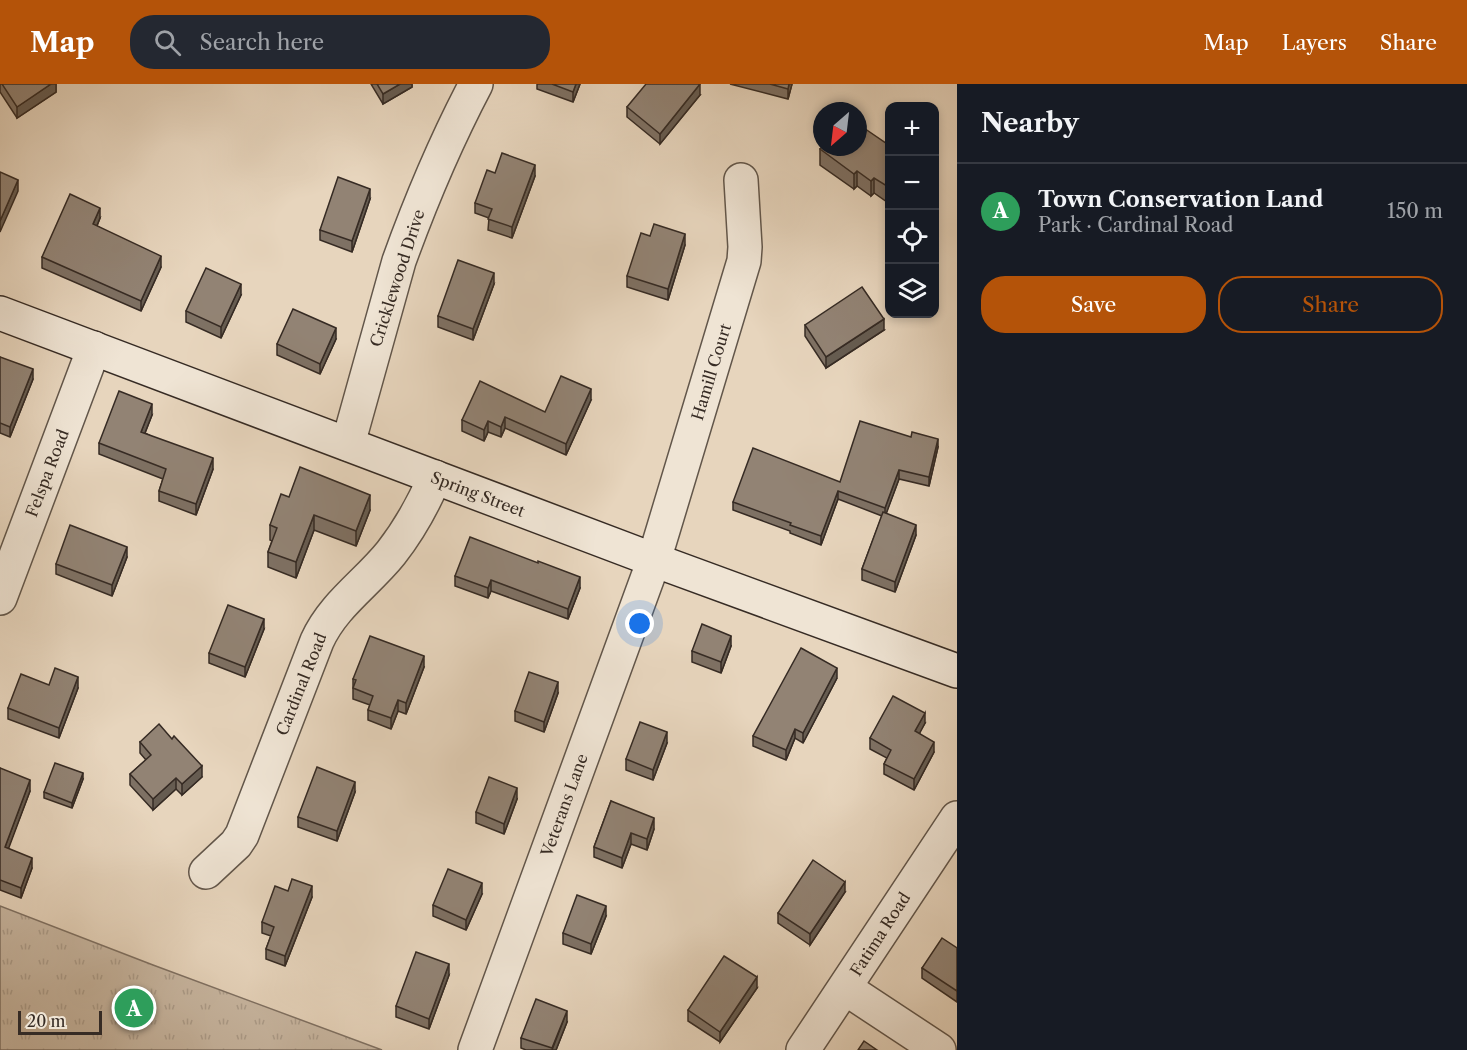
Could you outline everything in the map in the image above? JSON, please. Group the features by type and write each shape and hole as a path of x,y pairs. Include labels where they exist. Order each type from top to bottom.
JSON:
{"street":[{"name":"Cricklewood Drive","path":"348,444 409,233 449,138 476,84"},
{"name":"Hamill Court","path":"654,560 744,261 741,180"},
{"name":"Spring Street","path":"0,313 654,560 957,671"},
{"name":"Felspa Road","path":"0,598 94,348"},
{"name":"Cardinal Road","path":"207,872 236,844 242,835 324,626 391,553 418,515 435,477"},
{"name":"Veterans Lane","path":"475,1050 654,560"},
{"name":"Fatima Road","path":"803,1050 957,818"},
{"path":"845,988 939,1050"}],"green space":[{"path":"0,906 153,965 382,1050 0,1050"}],"building":[{"path":"2,84 51,84 17,107"},
{"path":"377,84 400,84 383,94"},
{"path":"552,84 576,84 573,92"},
{"path":"646,84 700,84 660,134 627,107"},
{"path":"770,84 789,84 788,89"},
{"path":"867,130 885,143 885,185 874,178 871,181 857,171 854,174 830,156 867,156"},
{"path":"502,153 535,165 512,227 488,219 492,209 475,203 487,170 495,173"},
{"path":"0,172 18,180 0,221"},
{"path":"338,177 370,189 352,241 320,230"},
{"path":"70,194 100,208 93,224 161,256 141,301 42,257"},
{"path":"654,224 685,234 668,289 627,276 641,233 650,236"},
{"path":"458,260 494,273 473,329 438,316"},
{"path":"206,268 241,284 221,327 186,311"},
{"path":"862,287 884,319 826,357 805,325"},
{"path":"293,309 336,328 320,364 277,344"},
{"path":"0,357 33,369 10,427 0,423"},
{"path":"561,376 591,389 566,444 505,417 501,427 488,421 484,430 462,420 480,381 545,412"},
{"path":"119,391 152,404 141,432 213,458 196,504 159,491 166,469 99,443"},
{"path":"860,421 911,437 912,432 938,439 929,477 899,470 885,508 838,491 821,536 733,502 753,448 840,482"},
{"path":"300,467 370,495 356,531 314,515 296,562 268,552 277,528 270,525 281,494 289,497"},
{"path":"883,512 916,525 895,582 862,569"},
{"path":"70,525 127,547 112,585 56,564"},
{"path":"470,537 580,577 568,609 491,580 488,588 455,576"},
{"path":"228,605 264,619 245,667 209,653"},
{"path":"702,624 731,636 721,662 692,651"},
{"path":"370,636 424,656 406,703 398,700 391,718 368,710 373,696 353,688 356,680 353,679"},
{"path":"801,648 837,668 803,733 795,729 786,750 753,736"},
{"path":"55,668 78,677 59,728 8,708 21,674 49,685"},
{"path":"529,672 558,682 544,722 515,711"},
{"path":"893,696 925,713 915,731 934,742 914,779 884,764 891,750 870,738"},
{"path":"640,722 667,732 653,770 626,759"},
{"path":"159,724 172,739 174,736 202,766 182,784 176,778 153,799 130,774 151,755 140,742"},
{"path":"55,763 83,773 72,803 44,792"},
{"path":"317,767 355,782 337,831 298,817"},
{"path":"0,768 30,780 5,847 32,858 21,888 0,880"},
{"path":"489,777 517,788 504,824 476,812"},
{"path":"611,801 654,818 647,839 631,833 622,858 594,847"},
{"path":"813,860 845,882 810,934 778,913"},
{"path":"448,869 482,883 466,920 433,905"},
{"path":"292,879 312,886 285,956 266,949 274,927 262,922 275,886 288,891"},
{"path":"577,895 606,906 591,944 563,933"},
{"path":"942,938 957,948 957,991 922,968"},
{"path":"416,952 449,964 429,1019 396,1006"},
{"path":"724,956 757,977 720,1032 688,1010"},
{"path":"536,999 567,1011 552,1048 521,1038"},
{"path":"864,1041 877,1050 858,1050"}],"place":[{"name":"Town Conservation Land","path":"134,1008"}]}
